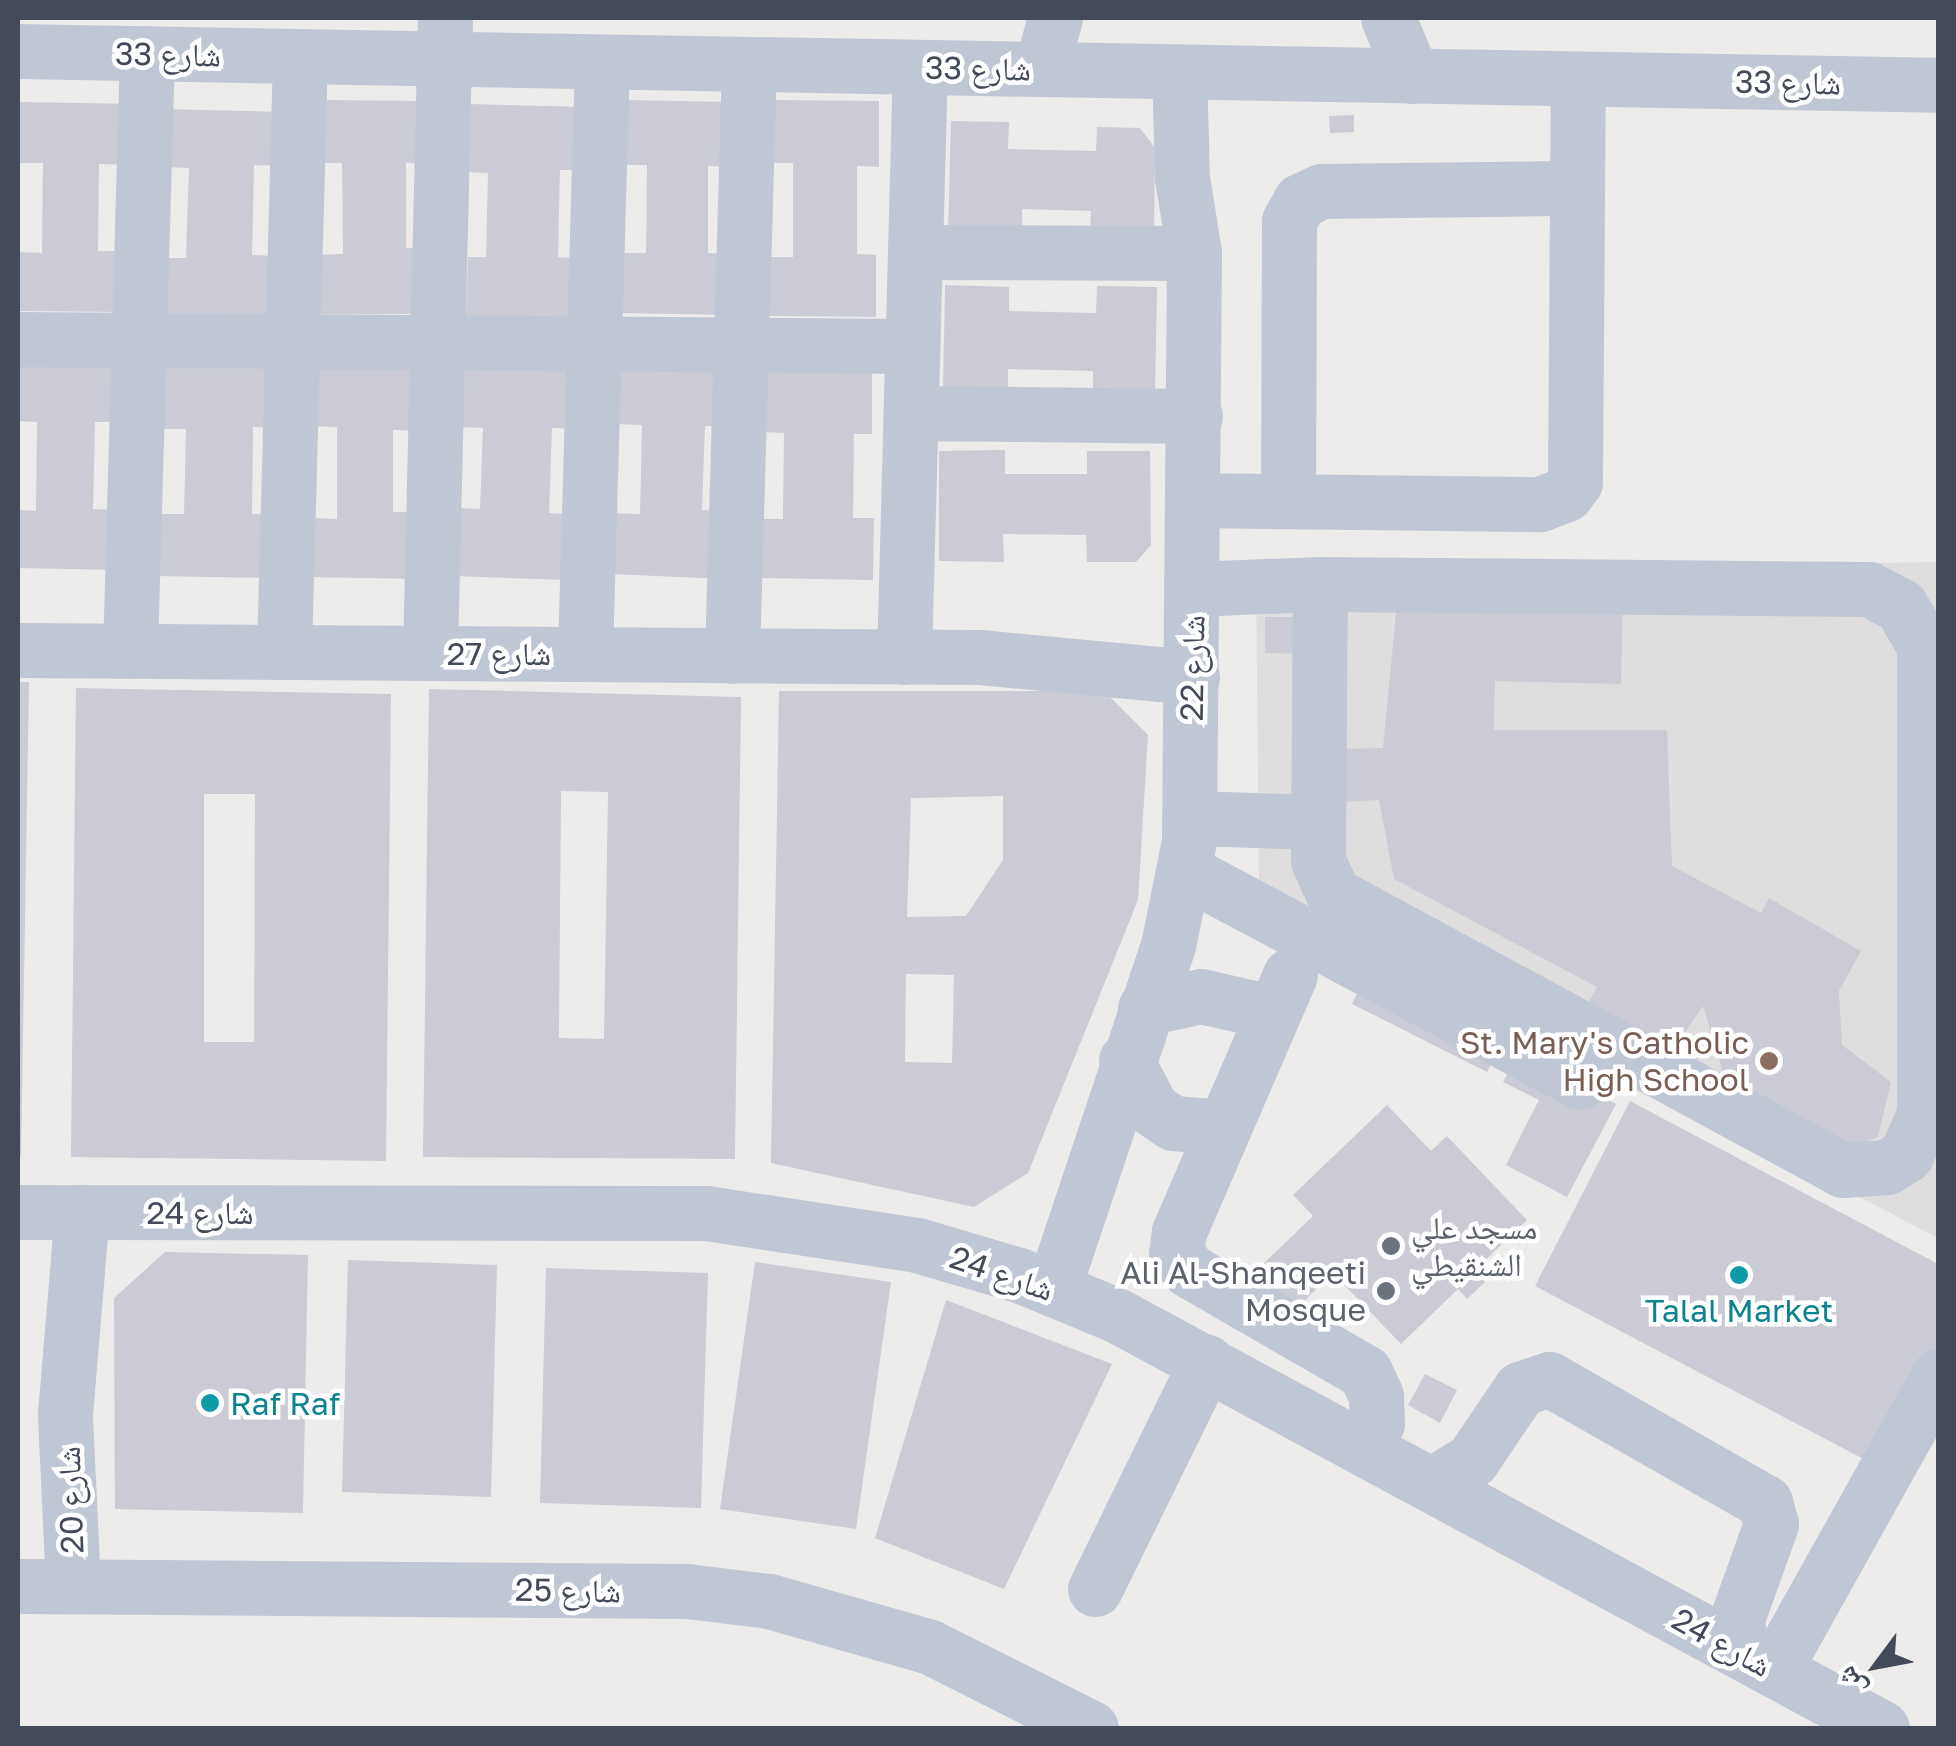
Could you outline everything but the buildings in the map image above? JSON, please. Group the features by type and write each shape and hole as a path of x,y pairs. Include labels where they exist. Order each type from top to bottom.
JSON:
{"street":[{"path":"1041,69 1055,18"},
{"path":"1388,18 1412,76"},
{"path":"430,653 447,38"},
{"name":"شارع 33","path":"18,51 300,56 447,38 542,39 602,62 1938,85"},
{"path":"130,650 147,53"},
{"path":"284,652 300,56"},
{"path":"586,654 602,62"},
{"path":"732,656 749,64"},
{"path":"904,657 920,67"},
{"name":"شارع 22","path":"1036,1282 1102,1154 1123,1066 1146,1008 1188,844 1194,252 1207,192 1197,72"},
{"path":"1194,500 1540,504 1566,494 1575,482 1578,78"},
{"path":"1288,501 1290,222 1300,200 1321,191 1577,188"},
{"path":"915,252 1194,252"},
{"path":"18,339 912,346"},
{"path":"911,413 1195,416"},
{"path":"1193,588 1320,584 1869,588 1901,606 1924,646 1924,1114 1918,1136 1887,1168 1843,1170 1333,894 1320,872 1320,584"},
{"name":"شارع 27","path":"18,650 1192,660"},
{"path":"1188,844 1318,822"},
{"path":"1188,844 1580,1082"},
{"path":"1146,1008 1213,997 1280,998 1223,1127 1176,1254 1190,1270 1365,1372 1376,1396 1377,1423 1366,1447"},
{"path":"1123,1066 1152,1108 1198,1130 1223,1127"},
{"name":"شارع 24","path":"50,1212 706,1214 899,1241 1036,1282 1206,1362 1882,1728"},
{"name":"شارع 20","path":"44,1586 66,1394 50,1212"},
{"path":"1095,1589 1206,1362"},
{"path":"1757,1660 1938,1376"},
{"path":"1432,1484 1472,1460 1520,1388 1549,1379 1765,1502 1770,1524 1737,1619 1757,1660"},
{"name":"شارع 25","path":"44,1586 687,1591 770,1601 930,1647 1091,1728"}],"shaded area":[{"name":"St. Mary's Catholic High School","path":"1938,562 1938,1238 1259,884 1256,573"}],"place":[{"name":"St. Mary's Catholic High School","path":"1769,1061"},
{"name":"مسجد علي الشنقيطي","path":"1391,1246"},
{"name":"Talal Market","path":"1739,1275"},
{"name":"Ali Al-Shanqeeti Mosque","path":"1386,1291"},
{"name":"Raf Raf","path":"210,1403"}]}
